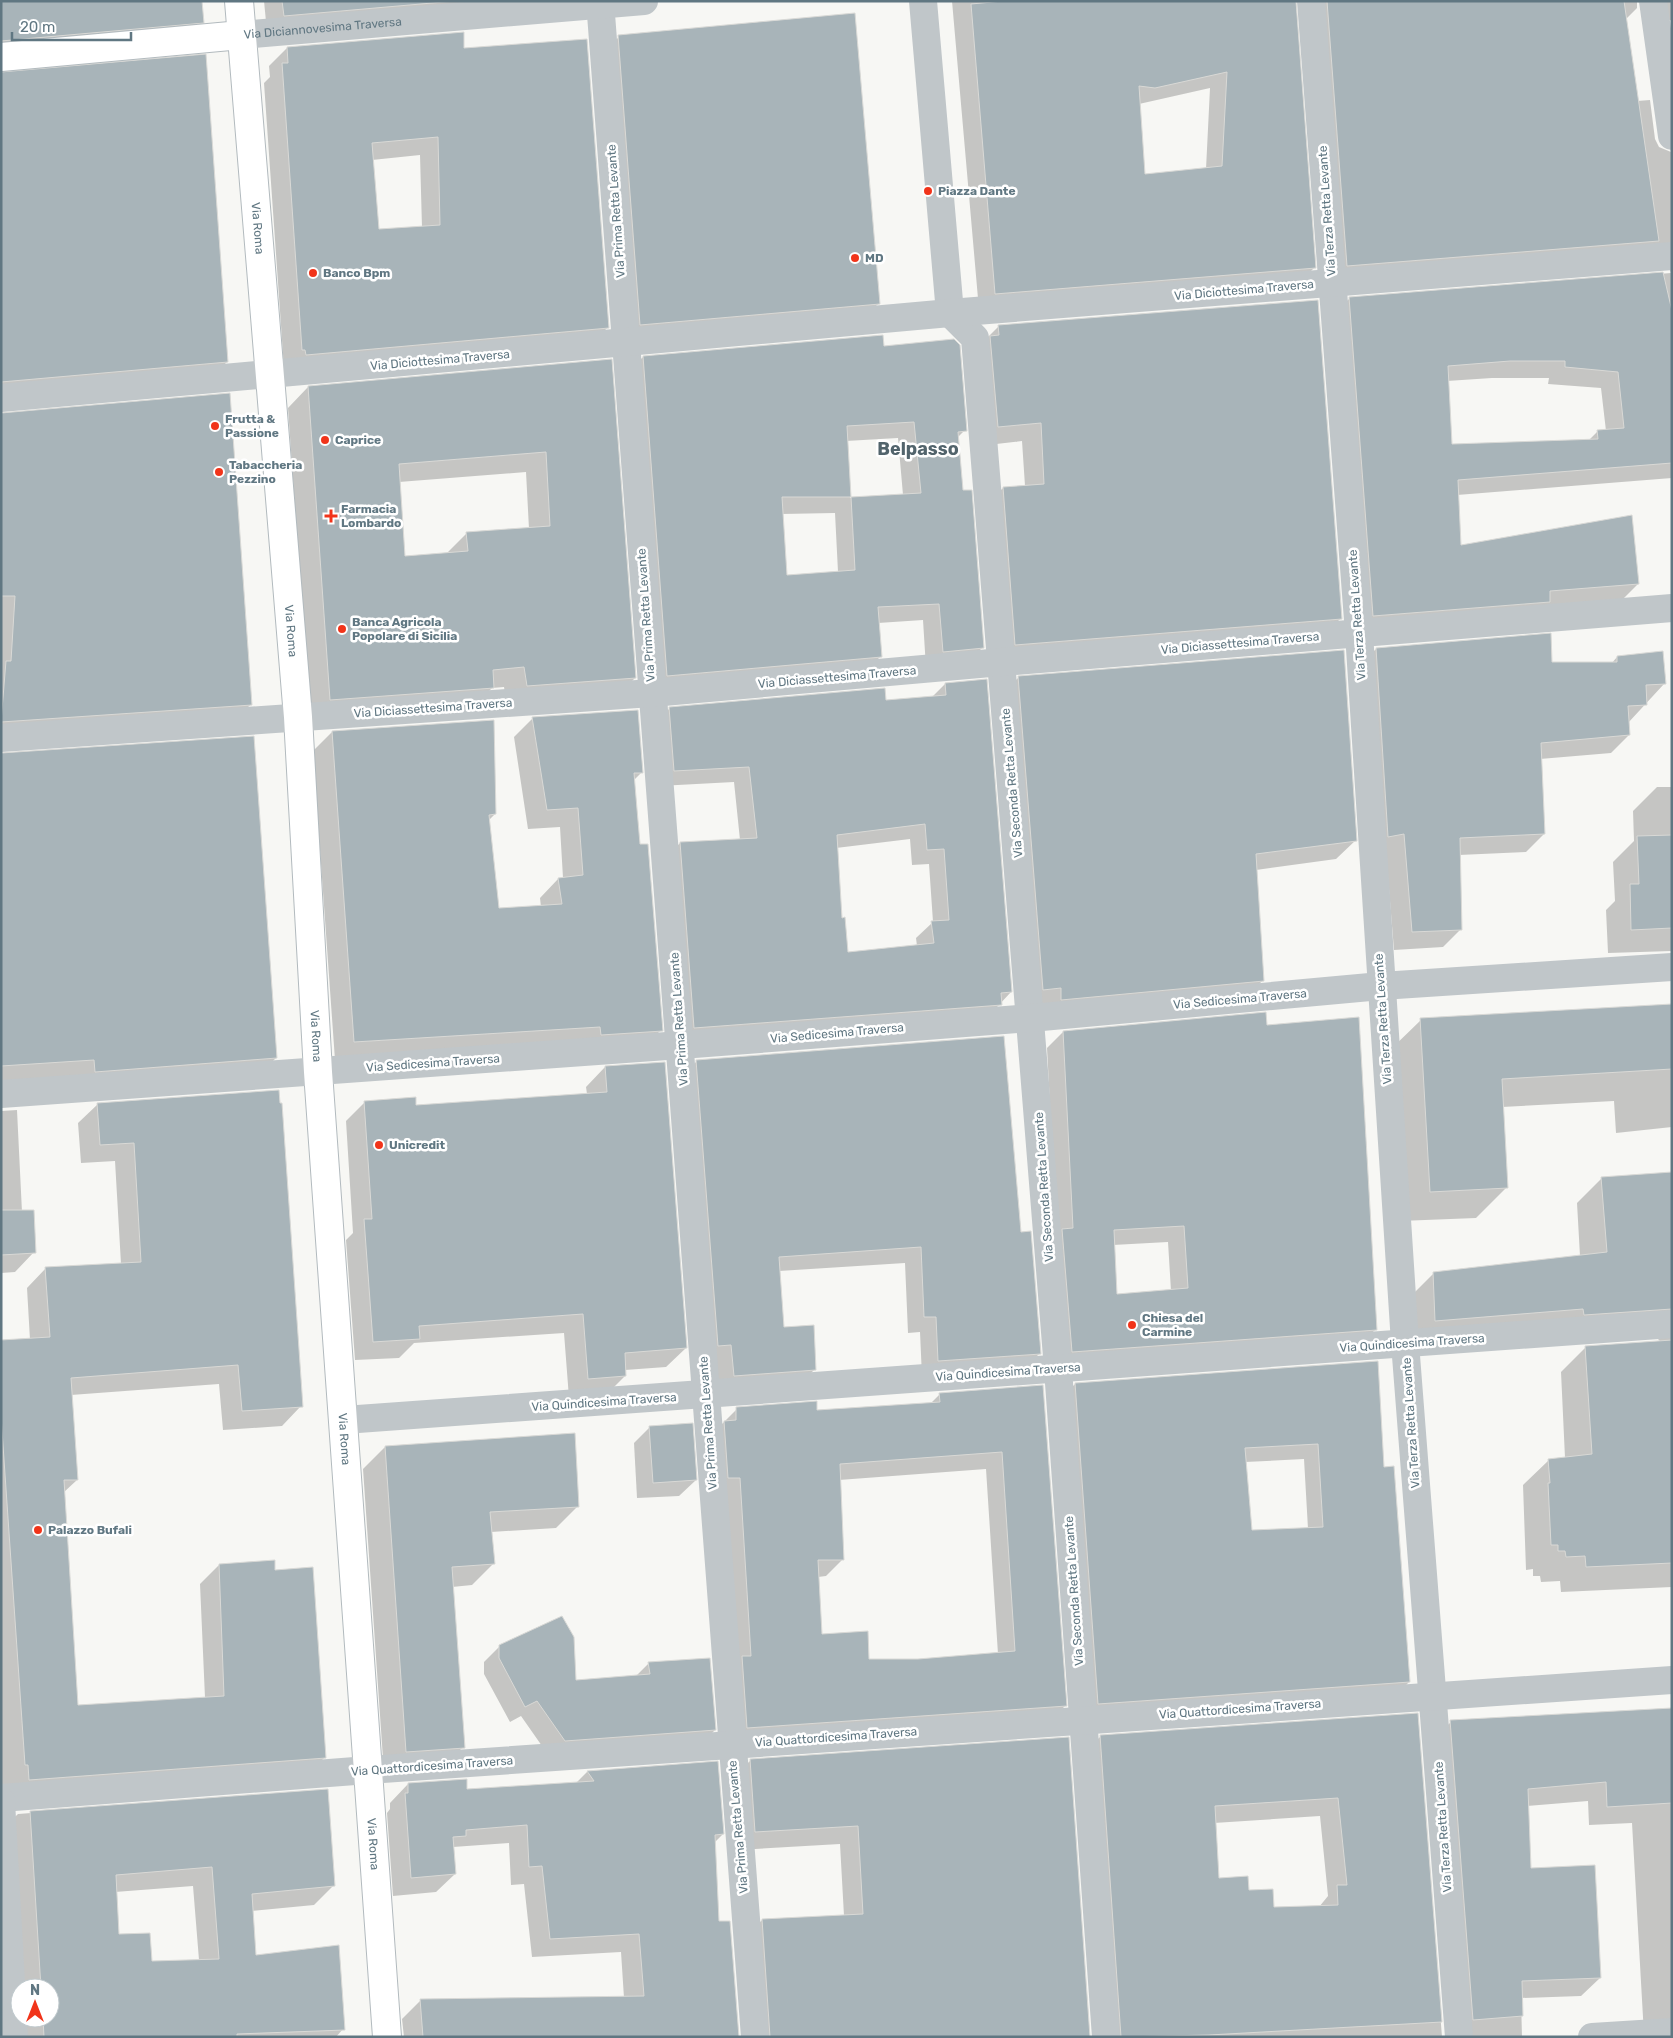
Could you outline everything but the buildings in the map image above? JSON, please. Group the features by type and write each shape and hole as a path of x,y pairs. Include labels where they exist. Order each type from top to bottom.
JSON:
{"street":[{"name":"Via Roma","path":"239,1 298,717 318,1072 387,2037"},
{"name":"Via Diciannovesima Traversa","path":"1,57 601,3 644,1"},
{"path":"923,1 950,314"},
{"name":"Via Terza Retta Levante","path":"1311,1 1359,633 1405,1343 1459,2037"},
{"path":"1653,1 1672,136"},
{"name":"Via Prima Retta Levante","path":"601,3 755,2037"},
{"name":"Via Diciottesima Traversa","path":"1,398 878,320 1672,256"},
{"name":"Via Seconda Retta Levante","path":"950,314 975,338 1058,1369 1106,2037"},
{"name":"Via Diciassettesima Traversa","path":"1,738 652,693 1002,662 1672,608"},
{"name":"Via Sedicesima Traversa","path":"1,1094 1030,1018 1381,986 1672,968"},
{"name":"Via Quindicesima Traversa","path":"344,1420 1672,1324"},
{"name":"Via Quattordicesima Traversa","path":"1,1800 368,1770 1672,1680"},
{"path":"1,1800 14,2037"},
{"path":"1592,2037 1672,2032"}],"place":[{"name":"Piazza Dante","path":"928,191"},
{"name":"MD","path":"855,258"},
{"name":"Banco Bpm","path":"313,273"},
{"name":"Frutta & Passione","path":"215,426"},
{"name":"Caprice","path":"325,440"},
{"name":"Tabaccheria Pezzino","path":"219,472"},
{"name":"Farmacia Lombardo","path":"331,516"},
{"name":"Banca Agricola Popolare di Sicilia","path":"342,629"},
{"name":"Unicredit","path":"379,1145"},
{"name":"Chiesa del Carmine","path":"1132,1325"},
{"name":"Palazzo Bufali","path":"38,1530"}],"district":[{"name":"Belpasso","path":"918,449"}]}
